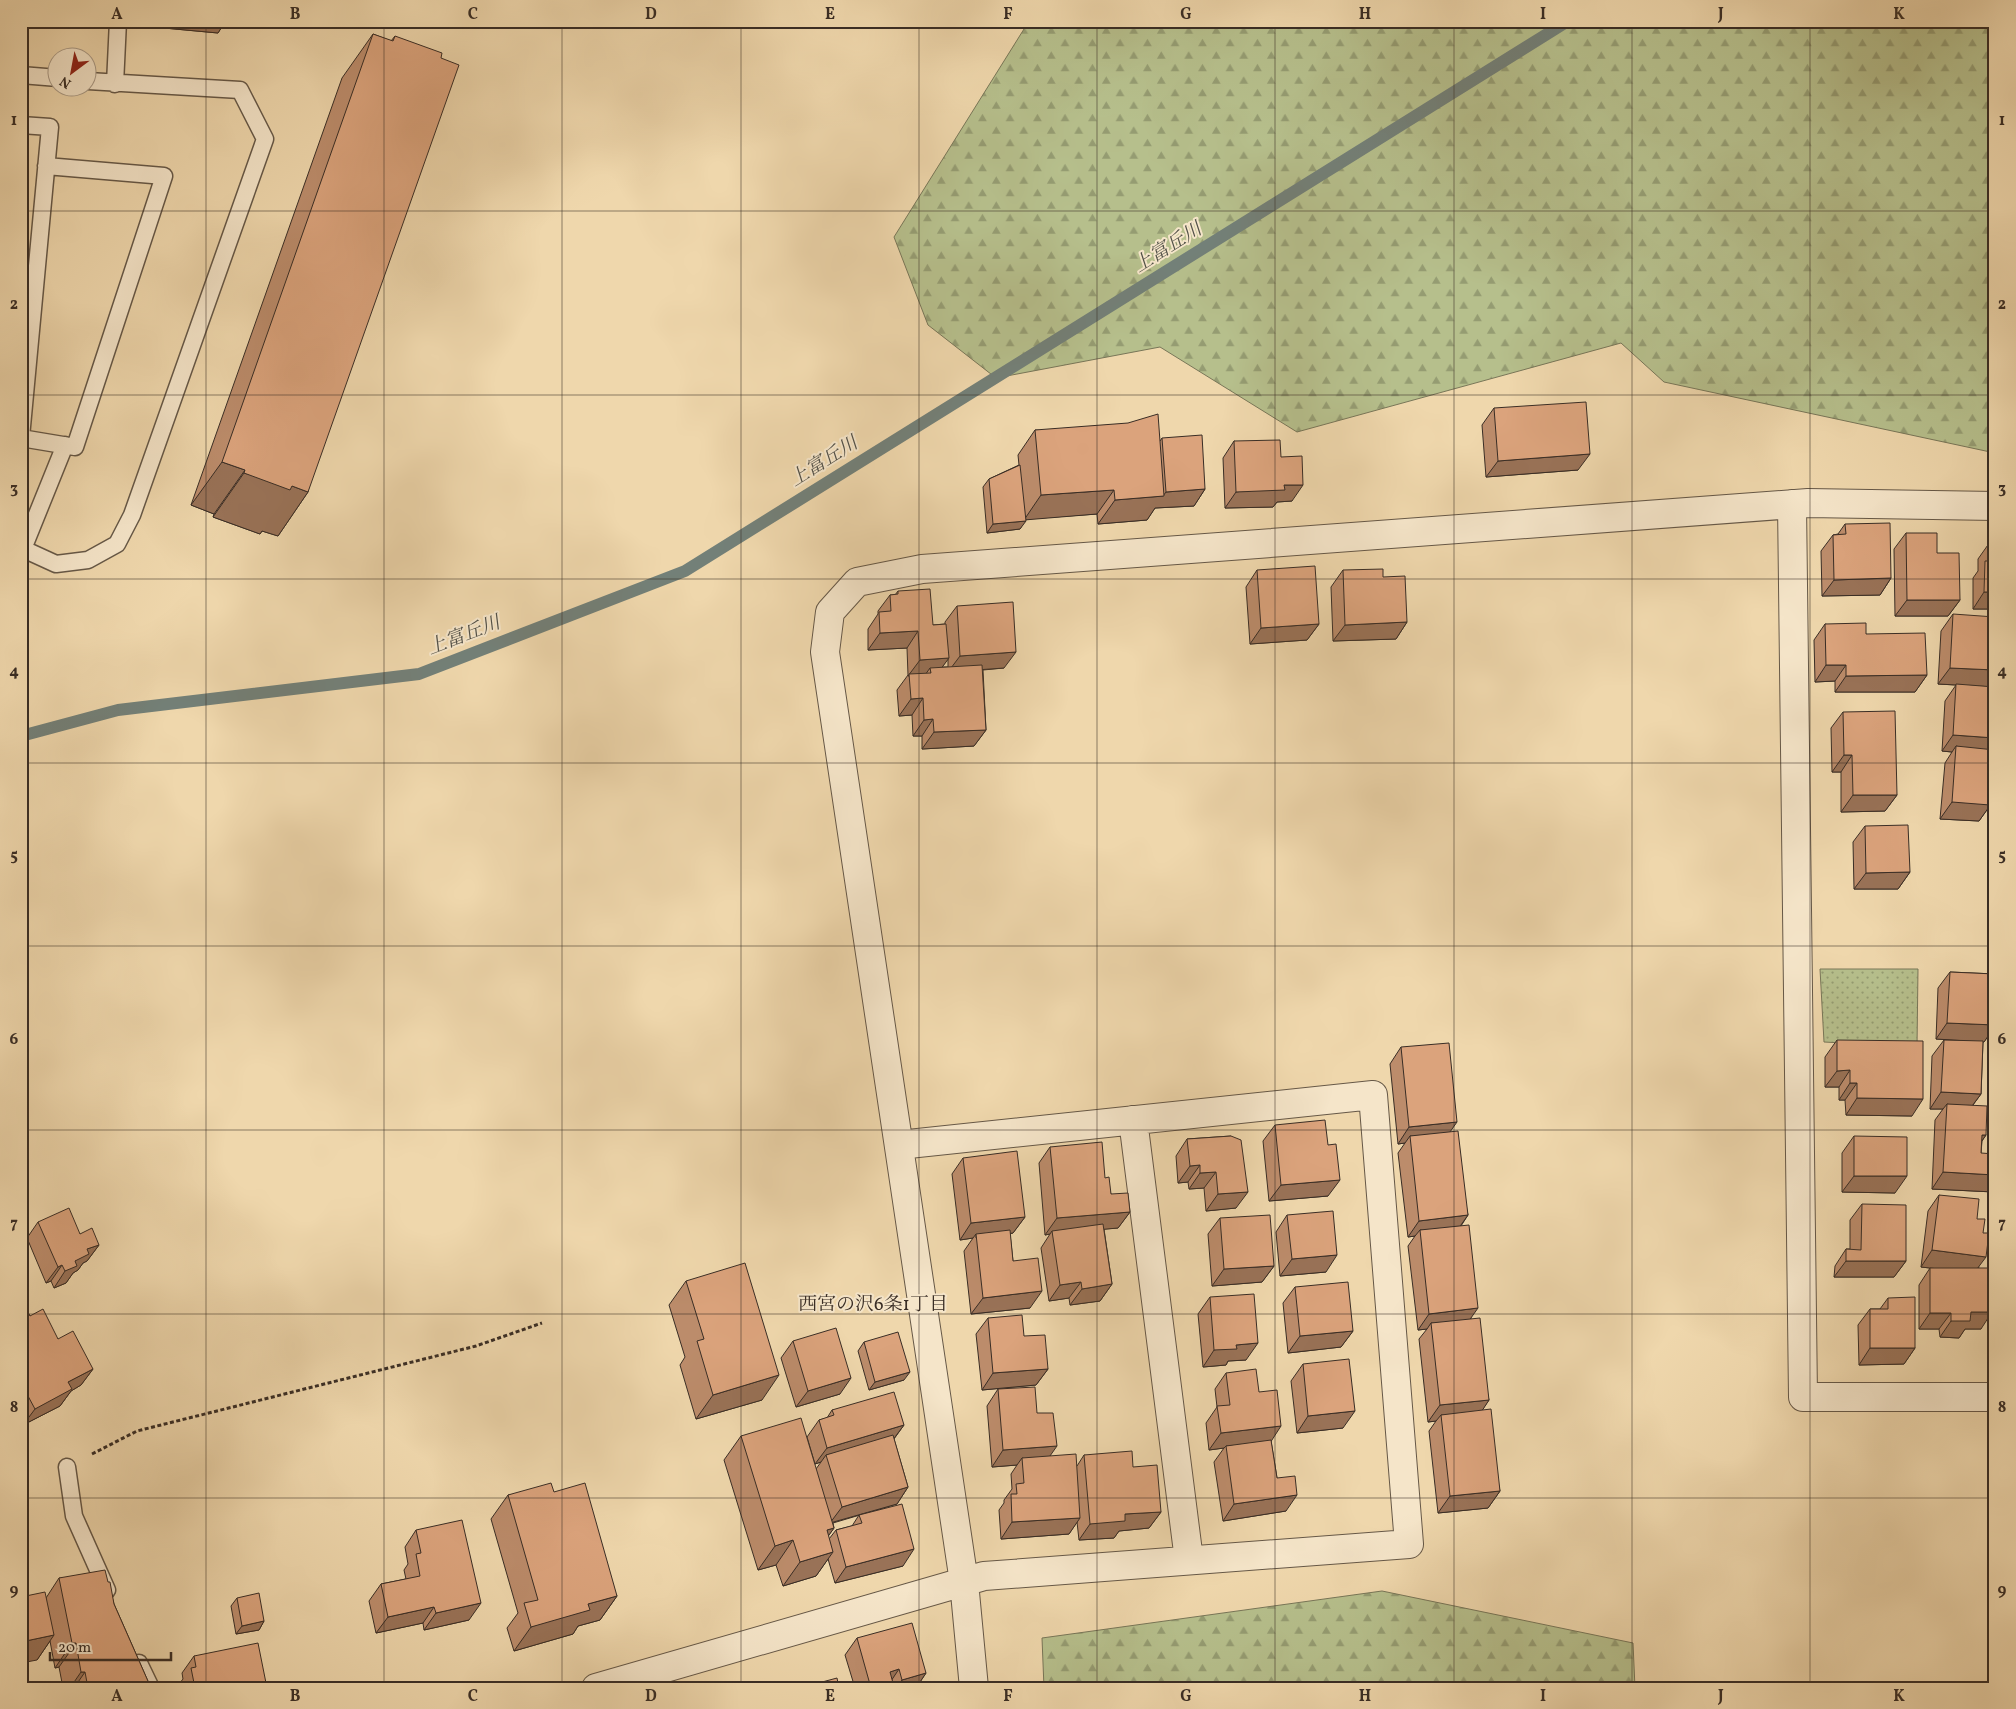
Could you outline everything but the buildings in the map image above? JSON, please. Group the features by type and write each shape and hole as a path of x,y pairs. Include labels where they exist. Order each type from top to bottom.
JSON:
{"street":[{"path":"1792,504 1803,1397 1995,1397"},
{"path":"974,1688 964,1582 825,652 830,612 857,582 922,569 1792,504 1995,506"},
{"path":"596,1688 984,1576 1409,1544 1373,1095 899,1145"},
{"path":"1133,1120 1189,1560"}],"lane":[{"path":"115,84 118,21"},
{"path":"21,75 48,77"},
{"path":"65,445 22,549 56,564 88,560 117,544 132,514 265,139 240,90 98,82"},
{"path":"21,125 50,127 46,166 21,437 75,447 164,176 46,166"},
{"path":"67,1467 74,1516 114,1606"},
{"path":"133,1652 152,1688"}],"path":[{"path":"67,1467 137,1431 476,1346 542,1324"}],"green space":[{"path":"1029,21 1995,21 1995,453 1664,382 1621,343 1297,432 1160,347 996,378 928,325 894,237"},
{"path":"1820,969 1918,969 1917,1047 1824,1042"},
{"path":"1382,1591 1633,1643 1635,1688 1044,1688 1042,1638"}],"waterway":[{"name":"上富丘川","path":"21,736 118,710 419,674 685,571 1568,21"}],"district":[{"name":"西宮の沢6条1丁目","path":"873,1305"}]}
